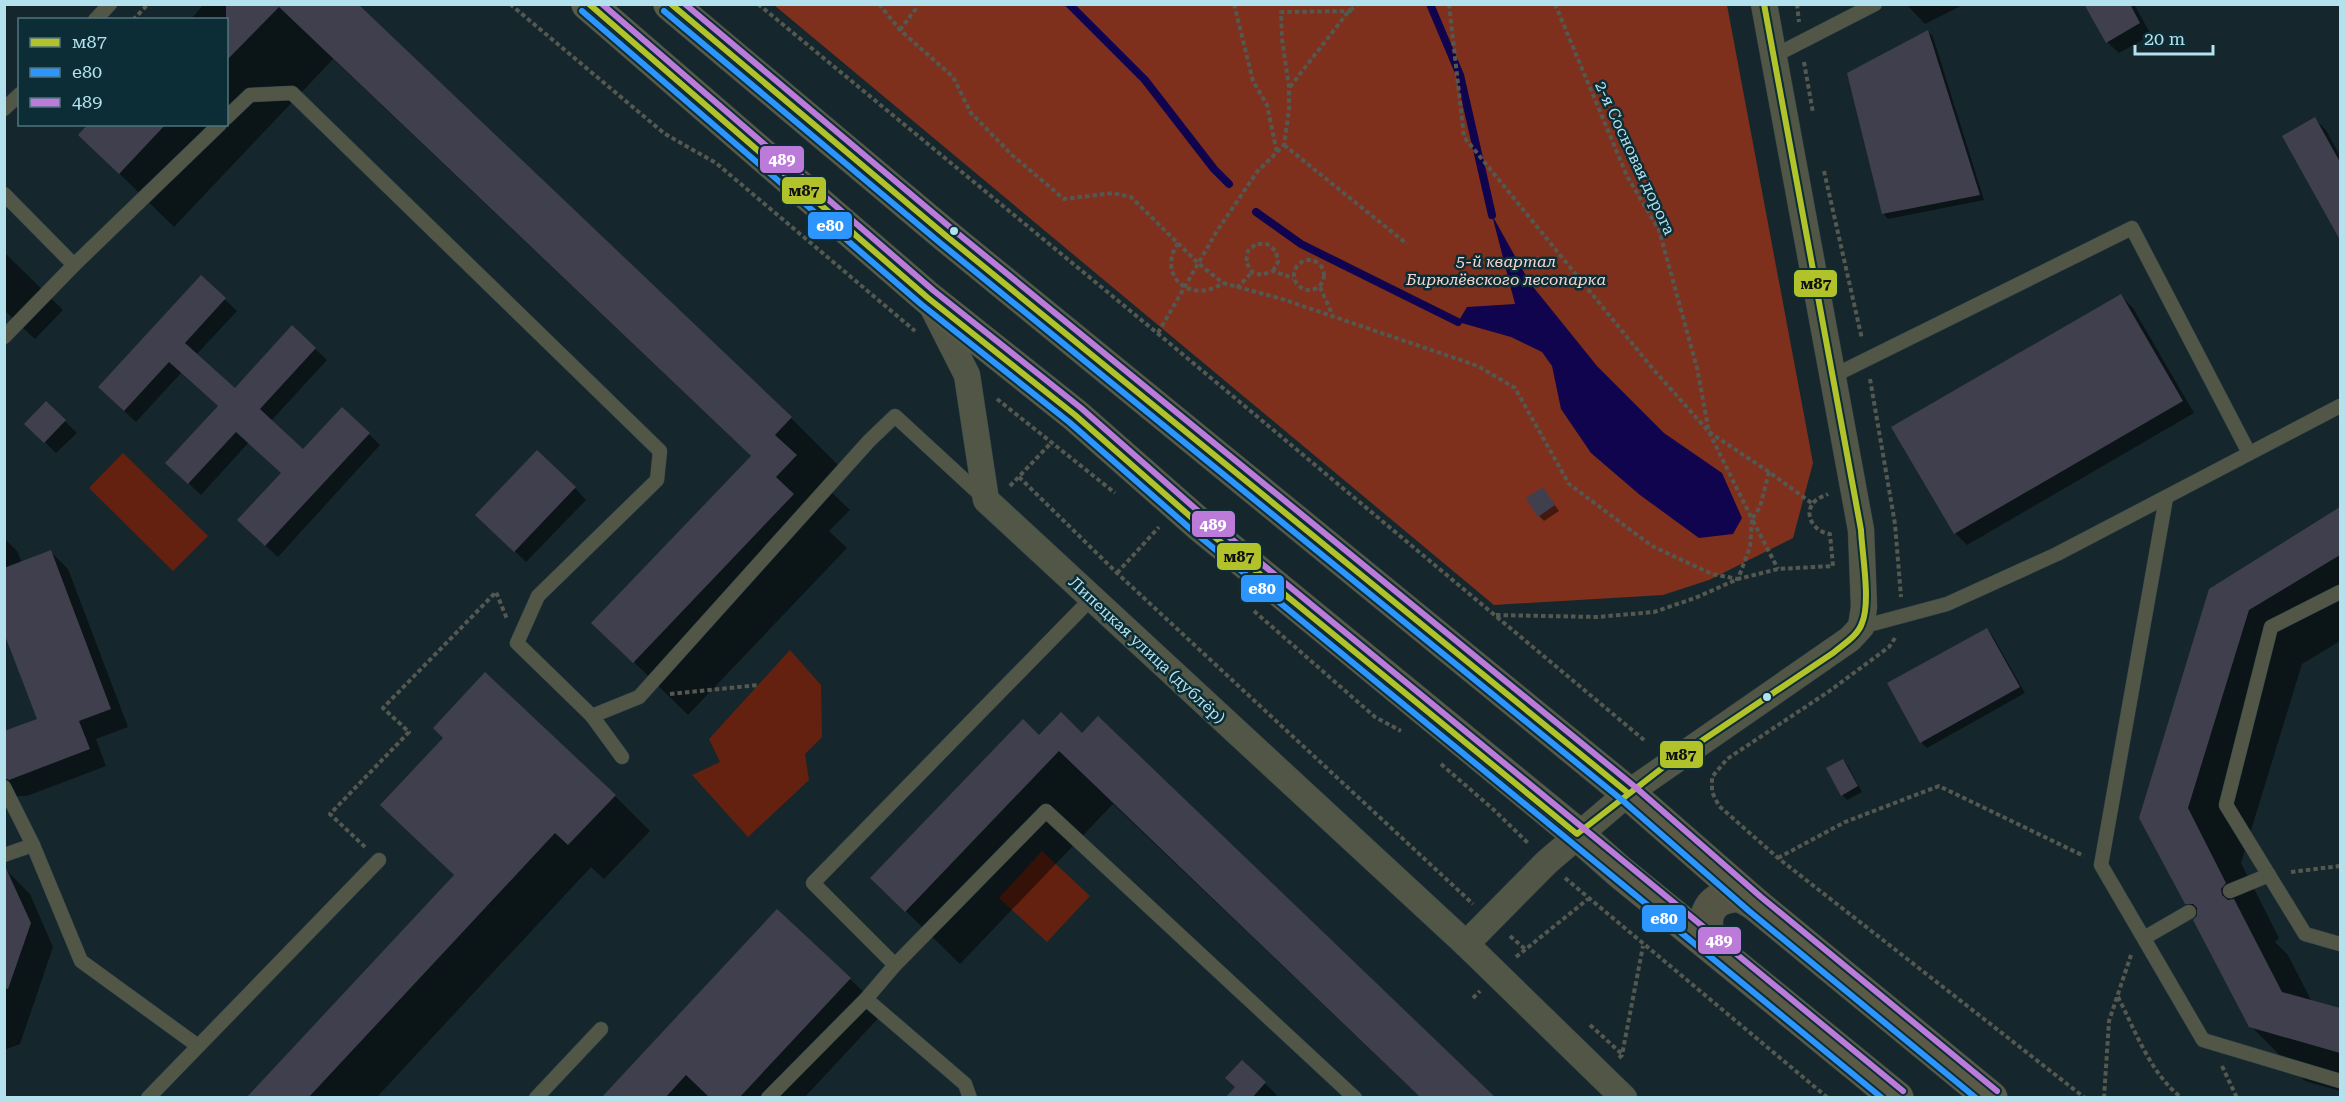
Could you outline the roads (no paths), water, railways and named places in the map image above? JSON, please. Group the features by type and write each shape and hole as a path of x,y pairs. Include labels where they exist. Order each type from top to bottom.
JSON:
{"main road":[{"path":"588,4 928,298 1075,415 1200,525 1897,1098"},
{"path":"670,4 945,235 1628,793 1755,904 1991,1098"}],"street":[{"path":"1466,944 1577,834 1628,793 1811,668 1850,639 1861,627 1864,607 1861,530 1764,4"},
{"path":"928,298 967,375 986,500"},
{"name":"Липецкая улица (дублёр)","path":"986,500 1466,944 1624,1098"},
{"path":"1716,950 1709,942 1706,932 1707,913 1713,905 1721,899 1732,896 1741,897 1755,904"}],"lane":[{"path":"97,18 110,4"},
{"path":"1772,57 1859,9 1875,4"},
{"path":"228,116 250,95 292,93 660,451 657,480 538,596 517,643 592,716 622,757"},
{"path":"4,109 18,96"},
{"path":"4,337 74,265 218,126"},
{"path":"4,194 74,265"},
{"path":"1833,376 2132,228 2248,453"},
{"path":"1861,627 1947,604 2057,554 2340,406"},
{"path":"592,716 639,697 869,441 895,416 986,500"},
{"path":"2166,498 2101,865 2203,1040 2340,1081"},
{"path":"2340,592 2271,627 2226,804 2305,934 2340,944"},
{"path":"895,965 813,883 1091,599"},
{"path":"4,787 33,845 81,961 198,1047"},
{"path":"768,1098 1046,811 1355,1098"},
{"path":"4,855 33,845"},
{"path":"148,1098 379,860"},
{"path":"2230,891 2269,875"},
{"path":"2141,934 2189,912"},
{"path":"866,999 965,1084 970,1098"},
{"path":"536,1098 601,1029"}],"waterway":[{"path":"1069,4 1145,80 1214,169 1229,184"},
{"path":"1430,4 1460,75 1492,215"},
{"path":"1256,212 1301,244 1458,322"}],"park label":[{"name":"5-й квартал Бирюлёвского лесопарка","path":"1506,270"}]}
